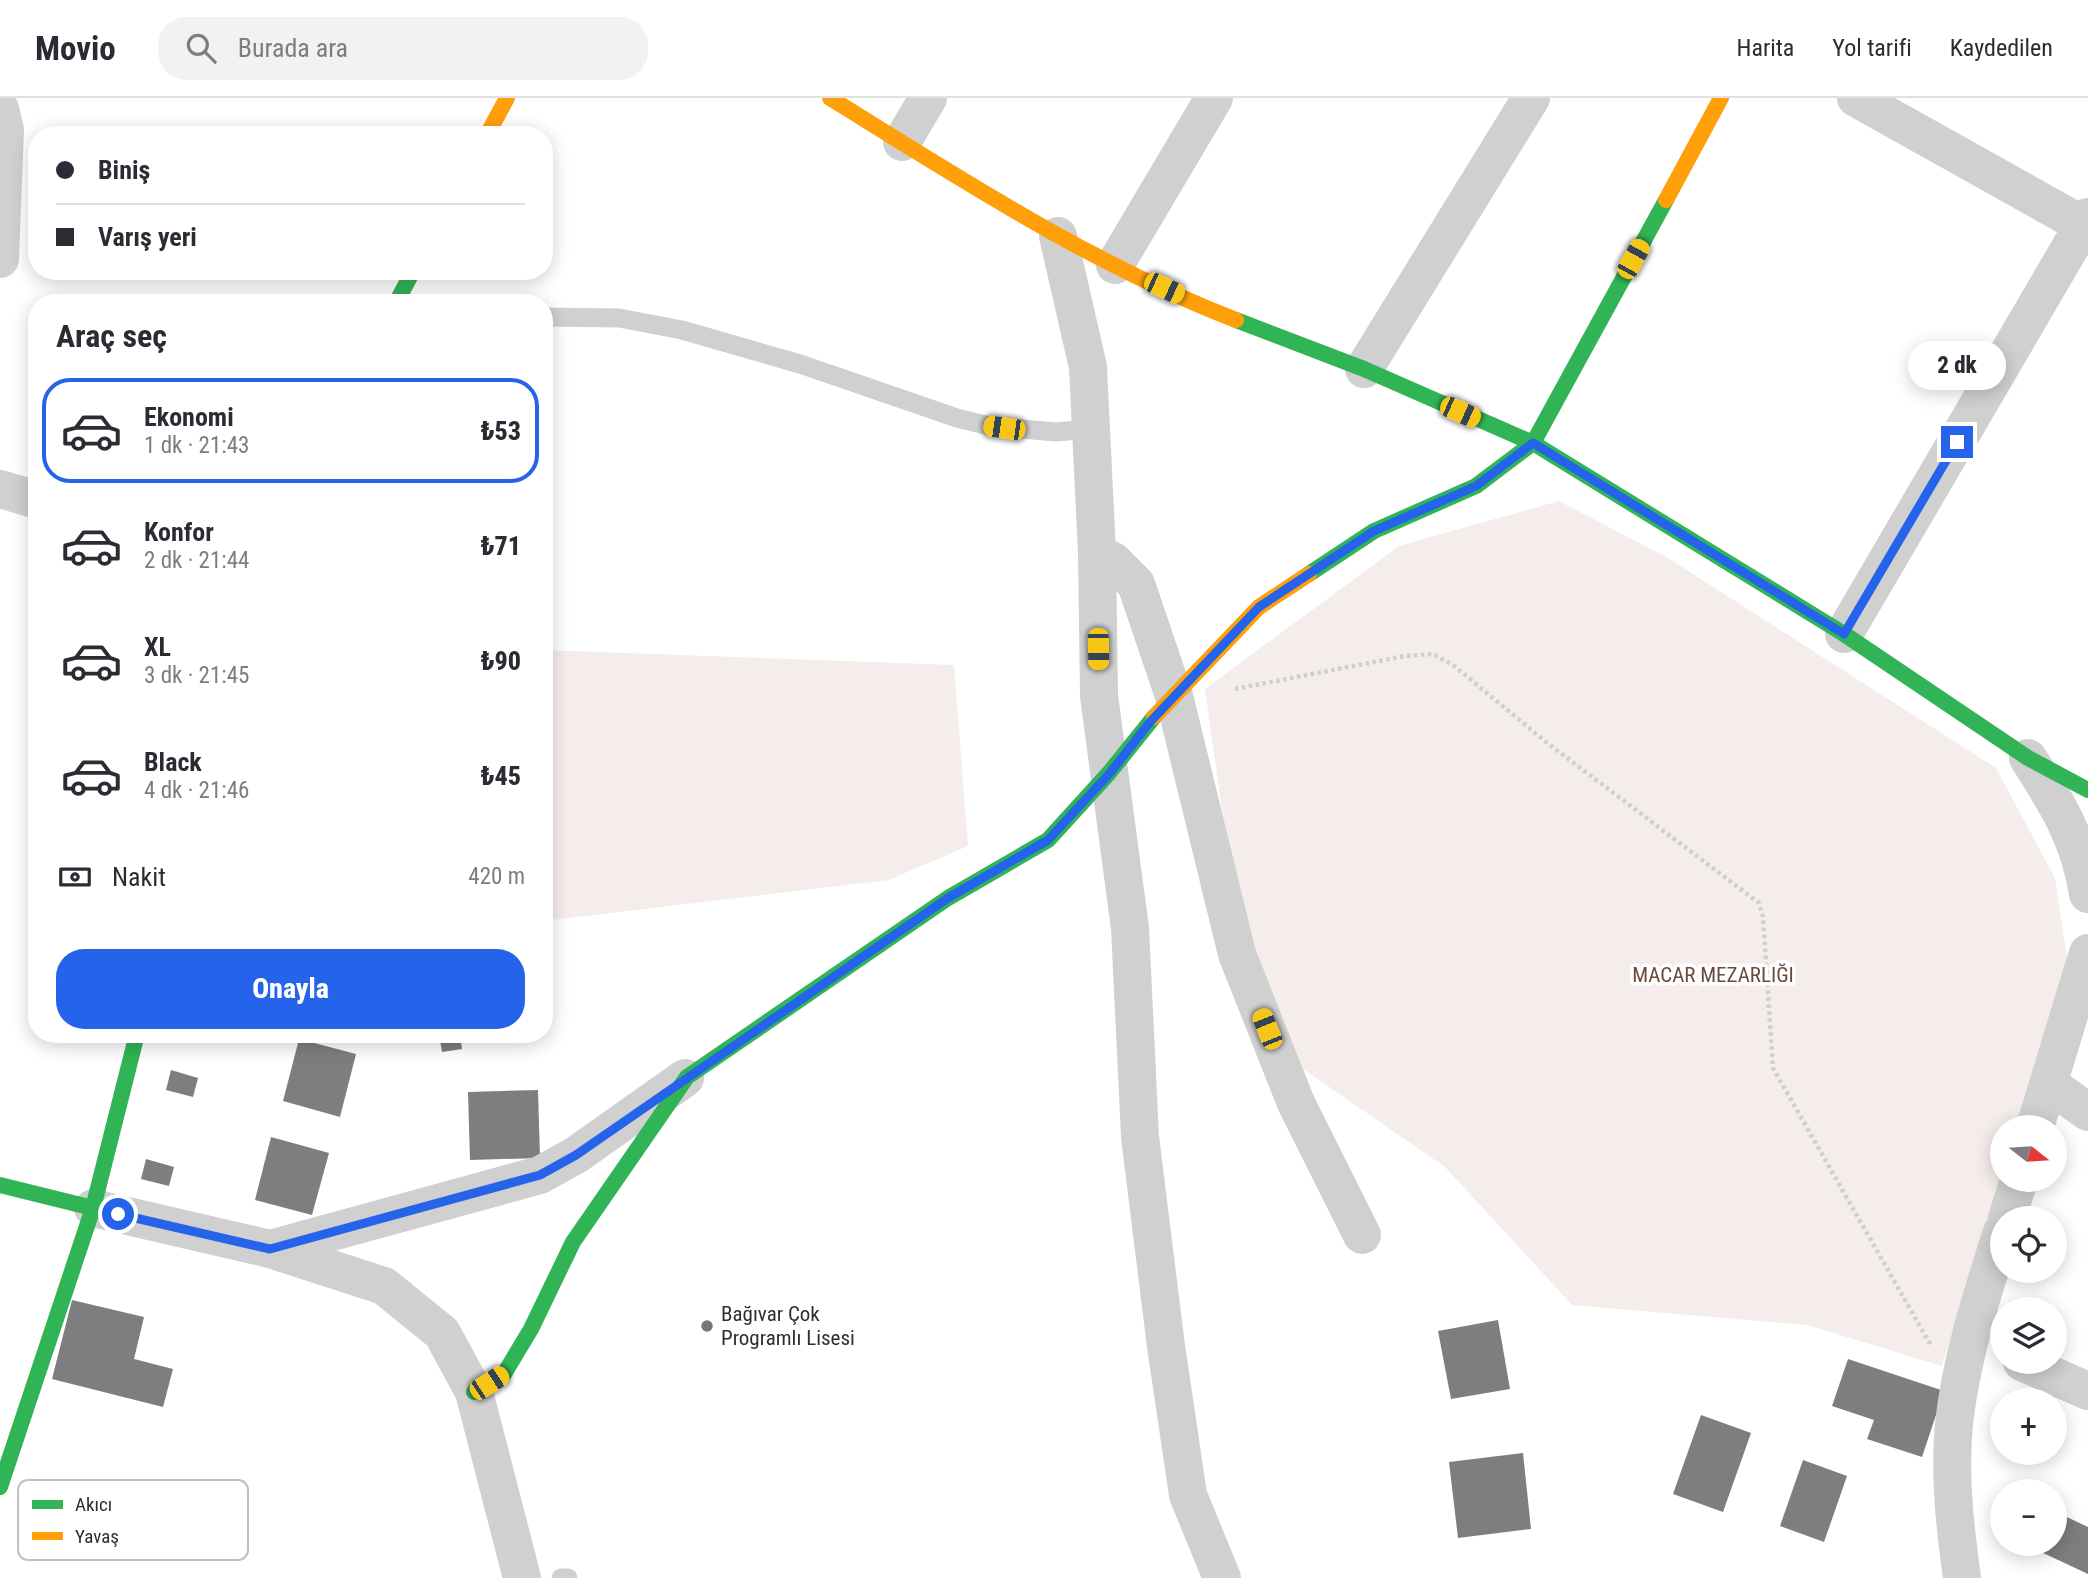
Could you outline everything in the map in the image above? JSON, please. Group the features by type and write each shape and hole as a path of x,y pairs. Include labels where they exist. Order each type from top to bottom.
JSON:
{"street":[{"path":"492,126 507,98"},
{"path":"830,98 1022,217 1115,265 1213,311 1364,369 1533,443 1844,634 2028,758 2088,790"},
{"path":"902,142 928,98"},
{"path":"1115,265 1214,98"},
{"path":"1364,369 1531,98"},
{"path":"270,1249 540,1175 576,1155 948,898 1048,840 1110,773 1150,722 1259,607 1374,531 1476,486 1533,443 1721,98"},
{"path":"1844,634 2086,221 1856,98"},
{"path":"0,109 5,130 0,259"},
{"path":"1058,236 1088,367 1097,553 1099,696 1130,928 1139,1137 1188,1495 1222,1578"},
{"path":"0,489 28,497"},
{"path":"1097,553 1113,561 1136,584 1174,696 1237,954 1296,1103 1362,1235"},
{"path":"2028,758 2062,811 2083,863 2088,894"},
{"path":"2039,1115 2088,953"},
{"path":"0,1487 93,1208 135,1043"},
{"path":"474,1392 504,1374 531,1328 573,1242 687,1077"},
{"path":"2049,1084 2088,1112"},
{"path":"0,1185 270,1249 384,1286 442,1333 474,1392 522,1578"},
{"path":"1962,1578 1955,1531 1952,1475 1954,1424 1978,1354 1992,1283"},
{"path":"2049,1374 2088,1391"}],"lane":[{"path":"553,317 619,318 682,330 989,426 1044,431 1091,429"},
{"path":"561,1578 568,1578"}],"path":[{"path":"1234,689 1405,656 1433,654 1453,665 1546,742 1759,903 1763,917 1773,1068 1933,1349 1978,1354"}],"green space":[{"name":"MACAR MEZARLIĞI","path":"1559,501 1668,558 1996,768 2055,878 2068,965 2021,1115 1990,1115 1990,1192 1997,1192 1990,1206 1942,1366 1807,1325 1572,1305 1445,1167 1303,1069 1234,896 1205,689 1399,546"},
{"path":"553,650 954,665 968,846 889,880 553,920"}],"building":[{"path":"298,1043 314,1043 356,1054 340,1117 283,1101"},
{"path":"440,1043 461,1043 462,1049 442,1052"},
{"path":"171,1070 198,1078 193,1097 166,1090"},
{"path":"538,1090 540,1158 470,1160 468,1092"},
{"path":"271,1137 329,1153 312,1215 255,1200"},
{"path":"146,1159 174,1167 169,1186 141,1179"},
{"path":"72,1300 144,1317 134,1359 173,1369 163,1407 52,1379"},
{"path":"1498,1320 1510,1389 1451,1399 1438,1331"},
{"path":"1848,1359 1944,1391 1922,1457 1867,1439 1874,1420 1832,1406"},
{"path":"1701,1415 1751,1433 1723,1512 1673,1494"},
{"path":"1523,1453 1531,1529 1458,1538 1449,1462"},
{"path":"1803,1460 1847,1476 1824,1542 1780,1526"},
{"path":"2067,1517 2088,1527 2088,1574 2050,1556 2067,1556"}],"traffic: fast":[{"path":"1309,574 1374,531 1476,486 1533,443 1666,200"},
{"path":"401,294 408,280"},
{"path":"1236,320 1364,369 1533,443 1844,634 2028,758 2088,790"},
{"path":"474,1392 504,1374 531,1329 573,1242 687,1077 948,898 1048,840 1109,773 1154,717"},
{"path":"0,1487 93,1208 135,1043"},
{"path":"0,1185 93,1208"}],"traffic: slow":[{"path":"492,126 507,98"},
{"path":"830,98 1078,247 1182,298 1236,320"},
{"path":"1666,200 1721,98"},
{"path":"1154,717 1259,607 1309,574"}],"place":[{"name":"Bağıvar Çok Programlı Lisesi","path":"707,1326"}],"route":[{"path":"118,1214 270,1249 540,1175 576,1155 948,898 1048,840 1110,773 1150,722 1259,607 1374,531 1476,486 1533,443 1844,634 1957,442"}]}
